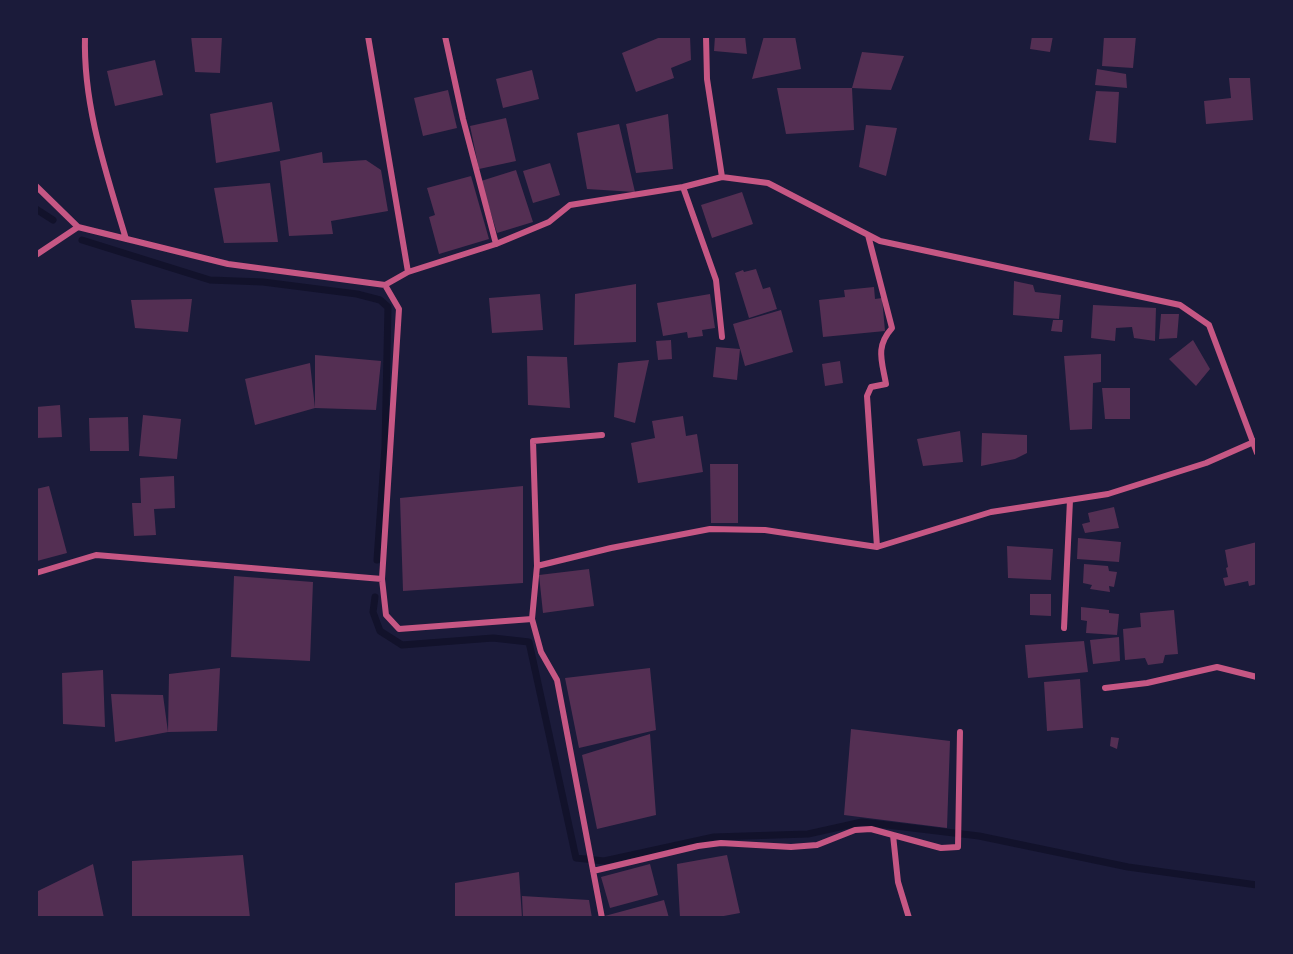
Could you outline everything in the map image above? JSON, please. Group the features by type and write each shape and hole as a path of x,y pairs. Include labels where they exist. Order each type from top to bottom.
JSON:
{"street":[{"path":"85,36 84,57 88,100 96,138 126,239"},
{"path":"368,36 408,272"},
{"path":"445,36 463,119 496,244"},
{"path":"706,36 707,79 722,177"},
{"path":"36,186 78,226 228,264 385,285 408,272 496,244 549,222 570,205 683,187 722,177 768,183 880,241 1180,305 1209,325 1255,441 1257,453"},
{"path":"683,187 716,280 723,337"},
{"path":"36,255 78,226"},
{"path":"868,236 891,328 880,347 886,384 871,387 867,396 877,547"},
{"path":"385,285 399,309 382,579 386,615 399,629 532,619"},
{"path":"602,435 533,441 537,566 532,619 541,652 557,680 602,918"},
{"path":"537,566 611,548 710,529 765,530 877,547 991,512 1108,494 1206,463 1255,441"},
{"path":"1064,628 1070,500"},
{"path":"36,573 96,555 382,579"},
{"path":"1105,688 1148,683 1217,667 1257,677"},
{"path":"593,870 698,846 721,843 790,847 817,845 855,830 871,829 941,848 958,847 960,732"},
{"path":"892,835 898,882 909,918"}],"building":[{"path":"191,36 222,36 220,73 195,72"},
{"path":"663,36 690,36 691,60 671,68 674,78 636,92 622,53"},
{"path":"715,36 745,36 747,54 714,51"},
{"path":"764,36 795,36 801,69 752,79"},
{"path":"1032,36 1053,36 1050,52 1030,49"},
{"path":"1104,36 1136,36 1133,68 1102,66"},
{"path":"862,52 904,56 891,90 852,88"},
{"path":"155,60 163,95 115,106 107,71"},
{"path":"1097,69 1126,74 1127,88 1095,85"},
{"path":"532,70 539,99 503,108 496,79"},
{"path":"1229,78 1250,78 1253,120 1206,124 1204,101 1231,98"},
{"path":"777,88 852,88 854,130 786,134"},
{"path":"448,90 457,128 423,136 414,98"},
{"path":"1096,91 1119,92 1116,143 1089,140"},
{"path":"272,102 280,151 216,163 210,114"},
{"path":"668,114 673,169 636,173 626,124"},
{"path":"506,118 516,161 479,169 470,126"},
{"path":"619,124 635,192 587,189 577,133"},
{"path":"866,125 897,128 886,176 859,167"},
{"path":"322,152 323,163 366,160 381,170 388,211 331,221 333,234 289,236 280,161"},
{"path":"550,163 560,195 533,203 523,171"},
{"path":"516,170 533,222 497,233 481,181"},
{"path":"471,176 489,239 439,254 429,217 435,215 427,188"},
{"path":"270,183 278,242 224,243 214,188"},
{"path":"742,192 753,224 712,238 701,205"},
{"path":"756,269 763,289 770,287 777,309 749,318 735,273"},
{"path":"1014,281 1033,285 1035,292 1061,295 1059,319 1013,315"},
{"path":"636,284 636,342 574,345 575,294"},
{"path":"874,287 875,299 882,298 885,331 823,337 819,300 845,297 844,290"},
{"path":"540,294 543,330 492,333 489,298"},
{"path":"710,294 715,328 702,330 703,336 688,338 687,332 663,336 657,303"},
{"path":"192,299 188,332 135,328 131,300"},
{"path":"1093,305 1156,308 1155,341 1134,338 1132,327 1116,328 1115,341 1091,338"},
{"path":"781,310 793,352 745,366 733,324"},
{"path":"1161,314 1179,314 1177,338 1159,339"},
{"path":"1053,320 1063,320 1062,332 1051,331"},
{"path":"671,340 672,359 658,360 656,341"},
{"path":"1193,340 1210,369 1196,386 1169,359"},
{"path":"716,347 740,349 737,380 713,377"},
{"path":"1101,354 1101,382 1093,383 1092,429 1070,430 1064,356"},
{"path":"315,355 381,361 376,410 315,408"},
{"path":"527,356 567,357 570,408 528,405"},
{"path":"649,360 635,423 614,417 618,363"},
{"path":"840,361 843,383 825,386 822,364"},
{"path":"310,363 315,408 255,425 245,379"},
{"path":"1102,388 1130,388 1130,419 1105,419"},
{"path":"60,405 62,437 36,438 36,407"},
{"path":"143,415 181,419 177,459 139,456"},
{"path":"683,416 686,436 697,434 703,472 638,483 631,443 655,438 652,421"},
{"path":"128,417 129,451 90,451 89,418"},
{"path":"960,431 963,462 923,466 917,439"},
{"path":"982,433 1027,435 1027,453 1015,459 981,466"},
{"path":"710,464 738,464 738,523 711,523"},
{"path":"174,476 175,508 154,509 156,535 134,536 132,503 141,503 140,478"},
{"path":"49,486 67,553 37,561 36,489"},
{"path":"523,486 523,583 403,591 400,498"},
{"path":"1114,507 1119,528 1085,533 1082,524 1090,522 1088,513"},
{"path":"1078,538 1121,542 1119,562 1077,559"},
{"path":"1257,542 1257,584 1249,586 1248,581 1225,586 1223,578 1228,577 1226,568 1228,567 1225,550"},
{"path":"1007,546 1053,549 1051,580 1008,578"},
{"path":"1084,564 1108,566 1109,571 1117,572 1114,587 1109,586 1110,592 1090,589 1092,585 1083,583"},
{"path":"589,569 594,606 543,613 539,575"},
{"path":"234,576 313,582 310,661 231,657"},
{"path":"1030,594 1051,594 1051,616 1030,615"},
{"path":"1081,607 1109,610 1109,613 1119,614 1117,635 1086,633 1087,621 1081,620"},
{"path":"1174,610 1178,654 1165,655 1163,663 1148,665 1145,658 1125,660 1123,629 1141,627 1140,613"},
{"path":"1119,637 1120,661 1093,664 1090,640"},
{"path":"1084,641 1088,672 1028,678 1025,645"},
{"path":"220,668 217,731 168,732 169,674"},
{"path":"650,668 656,730 579,748 565,678"},
{"path":"103,670 105,727 63,724 62,673"},
{"path":"1080,679 1083,728 1047,731 1044,682"},
{"path":"111,694 163,695 168,732 115,742"},
{"path":"851,729 950,741 947,828 844,815"},
{"path":"650,734 656,815 597,829 582,755"},
{"path":"1111,737 1119,738 1117,749 1110,746"},
{"path":"243,855 250,918 132,918 132,861"},
{"path":"727,855 740,913 713,918 680,918 677,864"},
{"path":"93,864 104,918 36,918 36,892"},
{"path":"650,864 658,895 610,908 601,877"},
{"path":"519,872 522,918 455,918 455,883"},
{"path":"522,896 589,900 592,918 523,918"},
{"path":"664,900 669,918 601,918 601,917"}],"waterway":[{"path":"36,209 53,220"},
{"path":"82,240 210,280 263,282 357,294 380,300 388,307 385,447 377,560"},
{"path":"375,597 373,612 380,631 402,645 493,638 529,642 576,858 604,861 714,837 808,834 862,822 979,836 1128,867 1257,885"}]}
